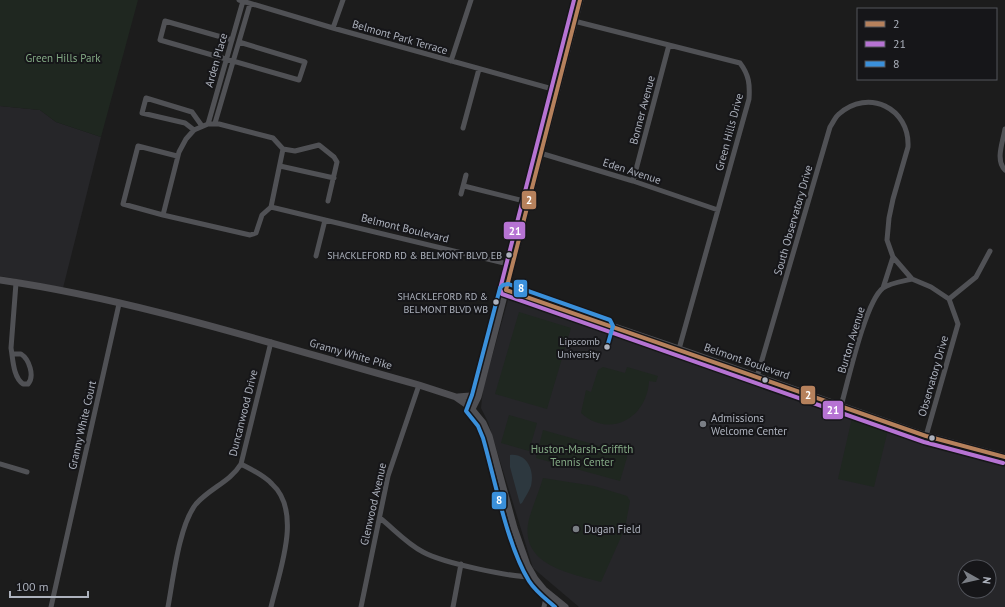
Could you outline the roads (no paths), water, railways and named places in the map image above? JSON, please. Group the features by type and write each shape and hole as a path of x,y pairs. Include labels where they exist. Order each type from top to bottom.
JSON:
{"street":[{"path":"333,28 343,0"},
{"path":"451,61 471,0"},
{"path":"472,408 478,397 580,0"},
{"name":"Belmont Park Terrace","path":"241,1 556,90"},
{"name":"Arden Place","path":"205,125 232,40 241,1"},
{"name":"Arden Place","path":"215,123 250,4"},
{"path":"232,40 165,21 160,40 299,80 305,62 239,42"},
{"name":"Green Hills Drive","path":"574,21 740,63 748,74 750,99 679,349"},
{"name":"Bonner Avenue","path":"633,181 669,45"},
{"path":"463,128 479,69"},
{"path":"194,130 185,123 142,114 146,98 192,112 205,125"},
{"name":"South Observatory Drive","path":"758,377 830,127 837,115 854,104 872,102 887,106 897,113 908,136 908,147 889,218 887,240 893,257"},
{"path":"162,215 177,156 183,144 194,130 205,125 215,123 272,138 283,150 295,151 317,145 321,146 336,160 337,165 328,201"},
{"path":"1005,129 1000,166 1005,170"},
{"path":"177,156 138,146 122,204 162,215 253,234 258,232 261,218 271,207 283,150"},
{"name":"Eden Avenue","path":"540,153 633,181 718,210"},
{"path":"280,166 334,178"},
{"path":"461,194 466,175"},
{"path":"464,186 528,202"},
{"name":"Belmont Boulevard","path":"271,207 512,265"},
{"path":"316,256 325,220"},
{"path":"893,257 912,279 931,287 949,299 976,277 990,251"},
{"name":"Burton Avenue","path":"841,406 867,318 874,300 883,288 893,257"},
{"path":"883,288 912,279"},
{"name":"Granny White Pike","path":"0,280 190,320 271,342 456,397 472,408 483,423 489,436 524,559 533,576 547,593 565,607"},
{"path":"12,354 21,354 25,358 31,374 28,384 23,384 18,379 12,354 12,328 16,283"},
{"name":"Belmont Boulevard","path":"506,290 926,436 1005,457"},
{"name":"Observatory Drive","path":"926,436 958,322 949,299"},
{"name":"Granny White Court","path":"51,607 119,304"},
{"name":"Duncanwood Drive","path":"168,607 184,533 192,510 204,496 231,476 241,464 271,342"},
{"name":"Glenwood Avenue","path":"361,607 388,476 419,385"},
{"path":"456,397 470,396 480,388"},
{"path":"0,464 27,472"},
{"path":"241,464 267,479 277,488 284,499 288,515 287,537 271,607"},
{"path":"380,518 422,552 462,564 520,576 533,576"},
{"path":"453,607 462,564"},
{"path":"544,607 547,593"}],"place":[{"name":"SHACKLEFORD RD & BELMONT BLVD EB","path":"509,255"},
{"name":"SHACKLEFORD RD & BELMONT BLVD WB","path":"496,302"},
{"name":"Lipscomb University","path":"607,347"},
{"name":"Admissions Welcome Center","path":"703,424"},
{"name":"Dugan Field","path":"576,529"}],"park label":[{"name":"Green Hills Park","path":"63,58"},
{"name":"Huston-Marsh-Griffith Tennis Center","path":"582,455"}]}
